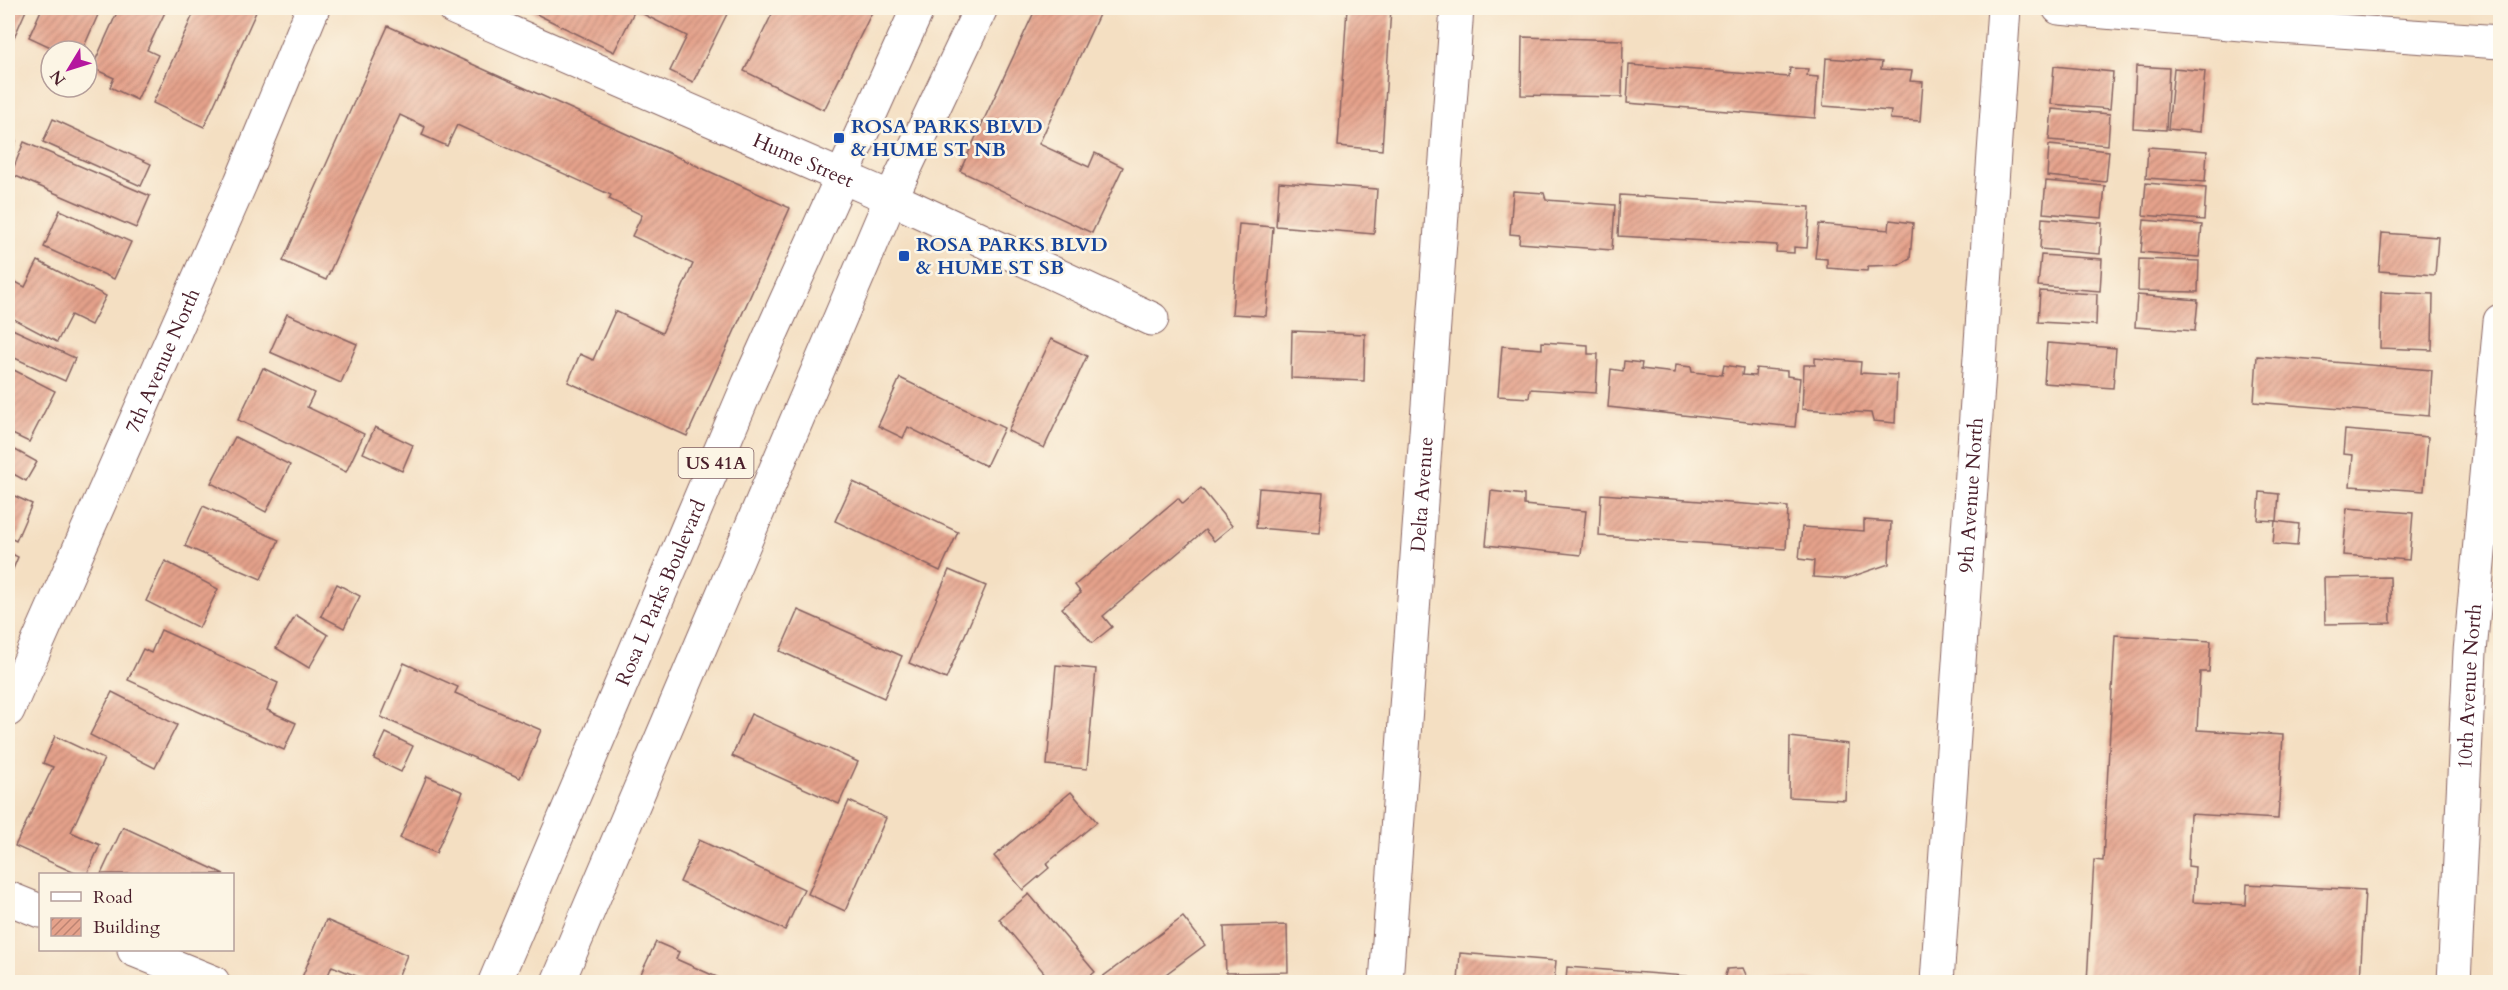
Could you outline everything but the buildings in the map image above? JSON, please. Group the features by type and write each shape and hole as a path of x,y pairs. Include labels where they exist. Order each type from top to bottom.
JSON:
{"street":[{"name":"7th Avenue North","path":"8,710 241,182 313,8"},
{"name":"Hume Street","path":"454,8 891,198 1152,319"},
{"name":"Rosa L Parks Boulevard","path":"495,982 749,383 918,8"},
{"name":"US 41A","path":"558,982 891,198 981,8"},
{"name":"Delta Avenue","path":"1386,982 1457,8"},
{"name":"9th Avenue North","path":"1937,982 2004,8"},
{"path":"2059,8 2264,26 2500,42"},
{"name":"10th Avenue North","path":"2454,982 2470,652 2500,321"},
{"path":"8,898 39,911"},
{"path":"136,951 213,982"}],"place":[{"name":"ROSA PARKS BLVD & HUME ST NB","path":"839,138"},
{"name":"ROSA PARKS BLVD & HUME ST SB","path":"904,256"}]}
